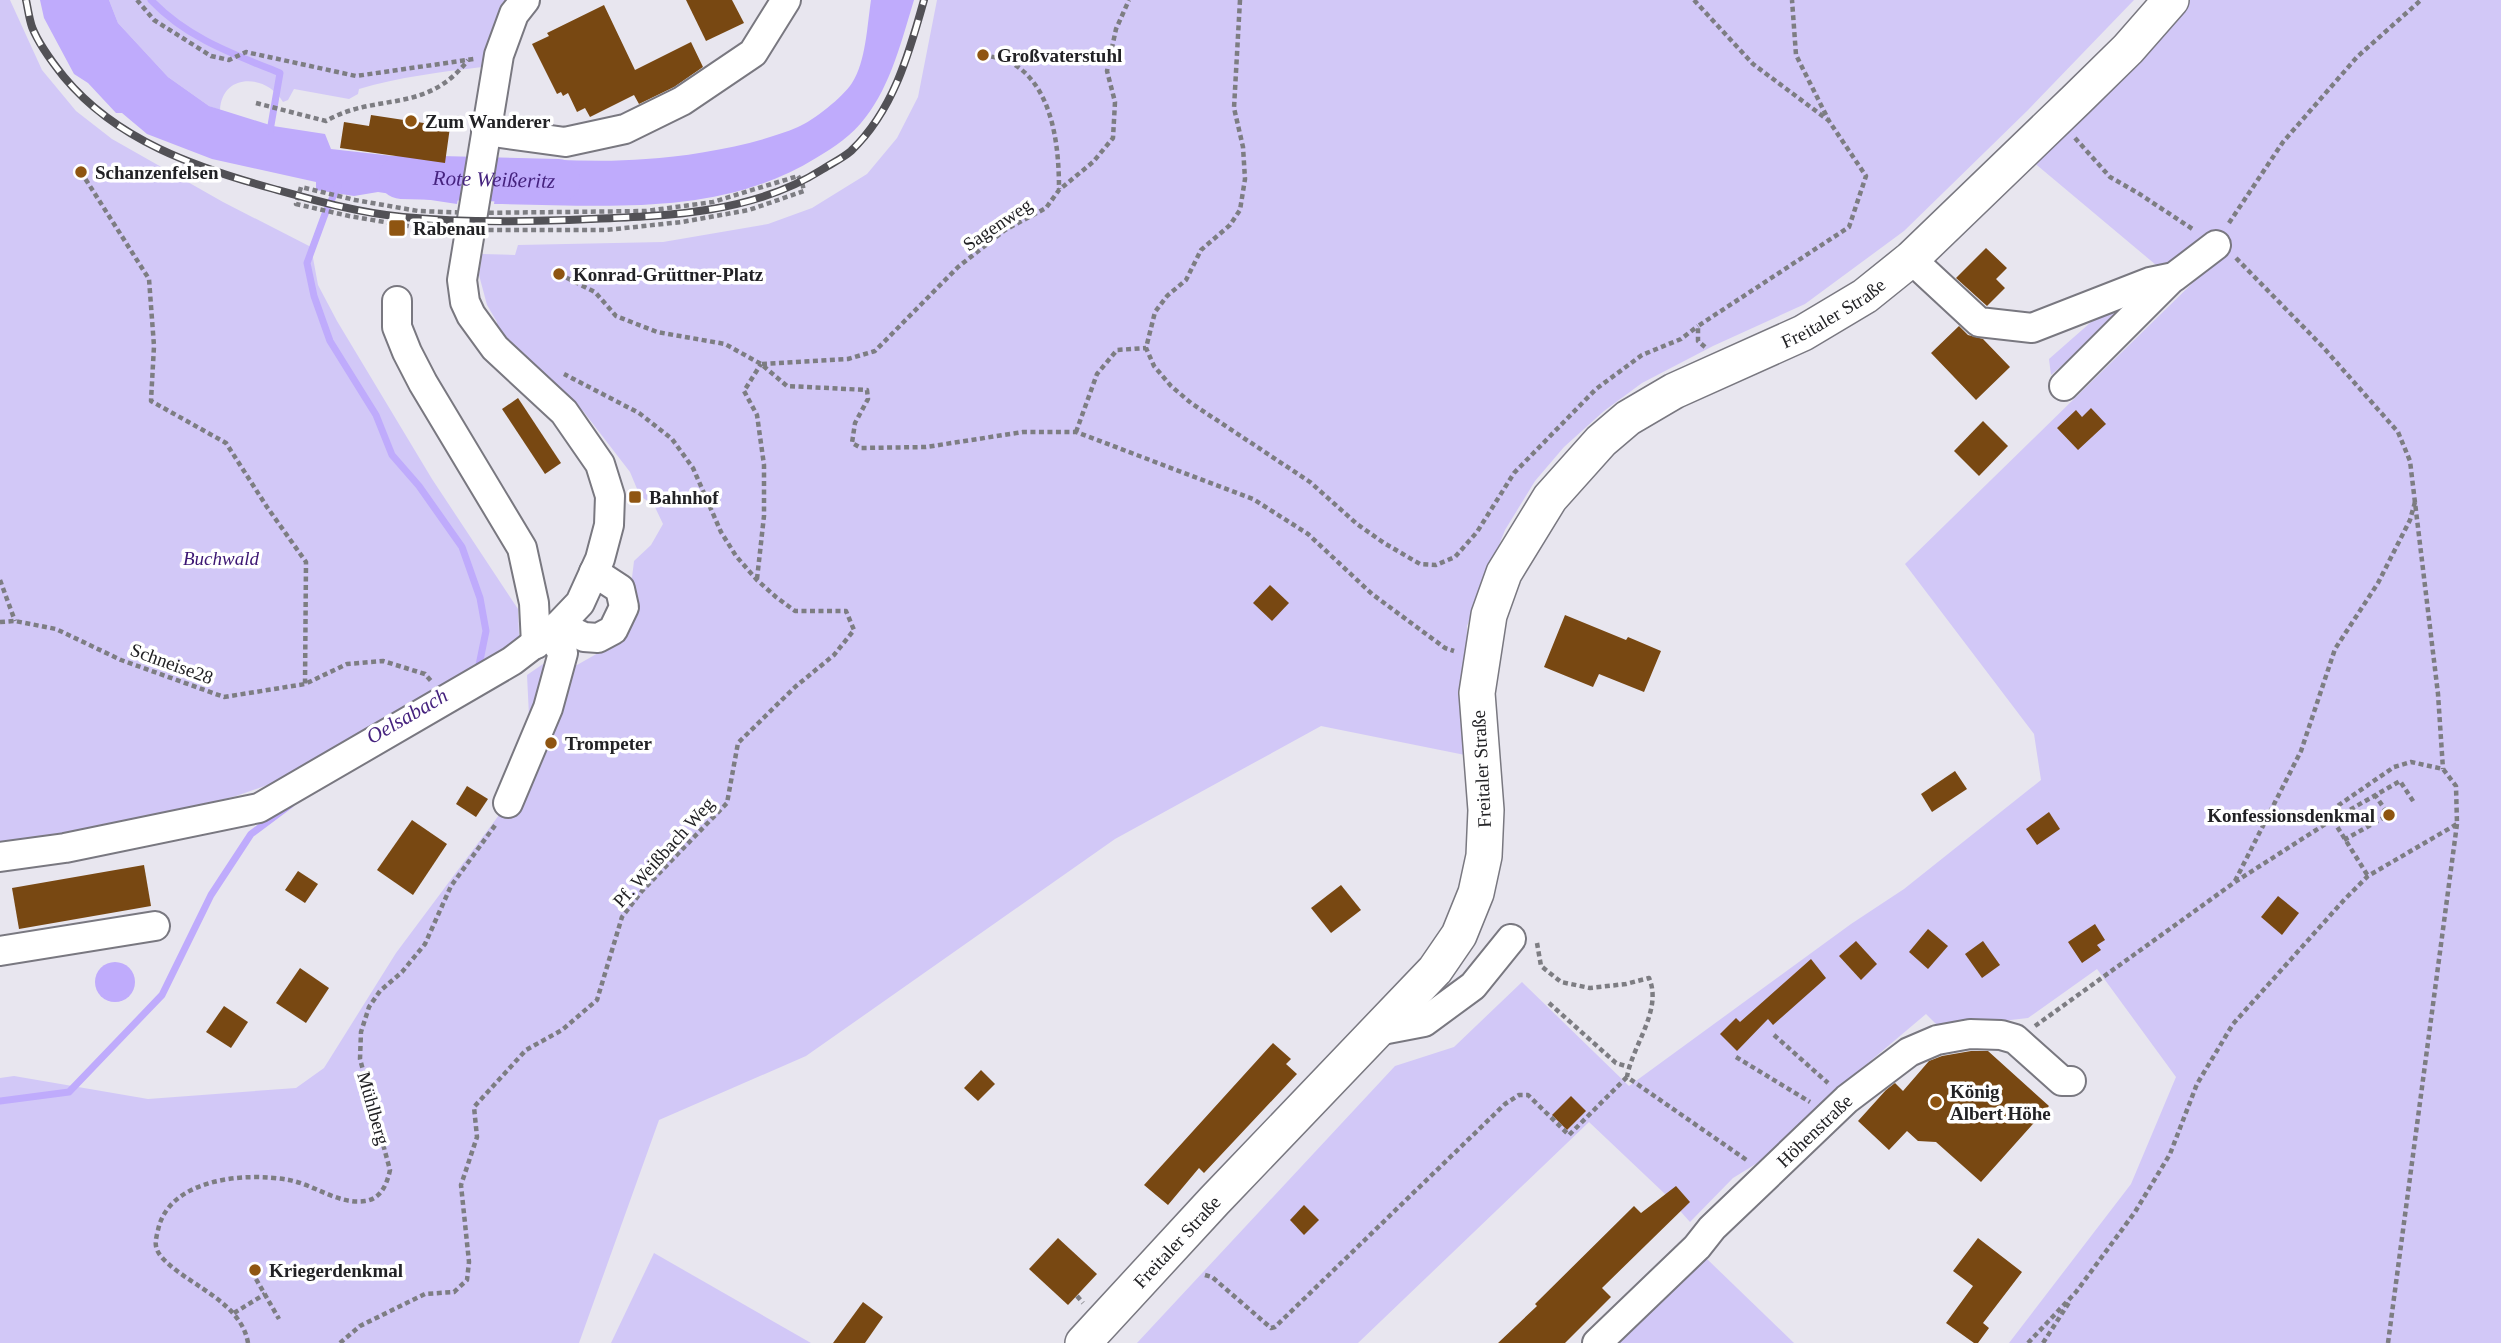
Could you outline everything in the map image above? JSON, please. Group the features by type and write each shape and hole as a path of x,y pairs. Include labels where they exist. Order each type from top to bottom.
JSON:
{"main road":[{"name":"Freitaler Straße","path":"1083,1343 1214,1201 1435,970 1459,935 1476,893 1484,856 1486,810 1477,693 1489,615 1504,573 1550,498 1601,441 1628,418 1674,391 1822,323 1865,296 1911,259 2058,117 2128,49 2171,0"}],"street":[{"path":"0,858 65,849 259,808 486,677 548,634 580,603 594,572 609,525 610,496 600,464 564,412 495,348 471,315 465,302 462,280 499,55 514,14 525,0"},
{"path":"486,131 565,142 625,129 682,101 753,53 786,0"},
{"path":"2064,386 2174,277 2216,245"},
{"path":"1911,259 1979,323 2032,328 2150,282 2174,277"},
{"path":"397,301 397,327 407,352 522,548 534,603 548,634 563,653 548,708 508,803"},
{"path":"548,634 598,639 613,630 624,607 620,589 594,572"},
{"path":"0,951 155,926"},
{"path":"1377,1031 1424,1022 1473,986 1511,939"},
{"name":"Höhenstraße","path":"1597,1343 1830,1114 1909,1052 1937,1040 1970,1034 2001,1035 2015,1040"},
{"path":"2015,1040 2062,1081 2071,1081"}],"path":[{"path":"137,0 154,20 211,56 229,60 246,52 356,76 499,55"},
{"name":"Sagenweg","path":"761,364 848,359 875,351 958,267 1005,230 1046,208 1059,190 1093,162 1113,138 1115,102 1107,71 1116,29 1129,0"},
{"path":"1240,0 1234,108 1243,147 1240,210 1230,225 1201,250 1186,280 1167,296 1155,312 1146,348 1154,366 1171,386 1191,403 1310,482 1357,524 1384,543 1420,564 1436,565 1455,557 1477,532 1514,473 1596,389 1642,355 1681,340 1698,326 1849,227 1866,176 1829,121 1796,55 1792,0"},
{"path":"1694,0 1753,64 1829,121"},
{"path":"2216,245 2283,142 2357,57 2421,0"},
{"path":"983,55 1009,61 1031,79 1048,110 1059,152 1059,190"},
{"path":"256,103 327,121 344,111 411,99 427,93 458,73 468,60"},
{"path":"2058,117 2110,177 2138,192 2239,259 2323,347 2398,432 2410,461 2436,680 2443,769 2456,786 2457,824 2388,1343"},
{"path":"81,172 149,279 155,346 151,401 226,443 306,562 305,684"},
{"path":"472,216 418,211 301,187 296,204 414,227 472,216 646,211 713,202 798,176 804,191 749,210 682,222 606,230 472,216"},
{"path":"559,274 595,292 616,316 657,332 725,344 761,364 788,386 867,390 869,399 855,423 852,443 861,448 926,447 1023,432 1076,432 1253,499 1308,534 1372,594 1445,648"},
{"path":"1698,326 1698,341 1707,348"},
{"path":"1076,432 1097,374 1116,350 1146,348"},
{"path":"757,580 764,516 764,466 757,415 744,391 761,364"},
{"path":"527,377 562,373 639,413 672,439 693,468 721,532 736,556 757,580"},
{"path":"2235,882 2301,751 2335,649 2378,583 2410,520 2416,500"},
{"path":"0,580 15,621"},
{"name":"Pf. Weißbach Weg","path":"340,1343 359,1326 425,1294 454,1292 467,1280 469,1262 461,1185 477,1137 474,1107 526,1050 562,1030 597,1000 622,917 642,891 727,803 738,743 795,687 834,655 854,630 846,611 795,611 757,580"},
{"name":"Schneise28","path":"0,622 15,621 56,629 121,660 224,697 305,684 347,664 383,661 425,674 453,697"},
{"path":"2327,823 2336,807 2394,767 2411,762 2443,769"},
{"path":"2015,1040 2235,882 2327,823 2400,781 2415,804"},
{"path":"2344,840 2383,818 2386,811 2375,795"},
{"name":"Mühlberg","path":"248,1343 246,1331 234,1313 164,1261 156,1246 158,1228 164,1214 178,1197 196,1187 217,1181 289,1180 346,1201 368,1201 380,1193 387,1183 390,1170 360,1059 361,1032 369,1007 380,990 402,972 425,944 451,887 500,819 508,803"},
{"path":"2333,820 2368,876"},
{"path":"2043,1343 2076,1292 2135,1212 2170,1154 2197,1084 2232,1024 2368,876 2457,824"},
{"path":"1205,1275 1212,1277 1270,1328 1275,1326 1505,1104 1519,1095 1528,1095 1569,1135 1627,1077 1647,1024 1654,988 1649,978 1590,988 1561,982 1541,966 1538,944 1530,936 1511,939"},
{"path":"1549,1003 1616,1063 1629,1066"},
{"path":"1774,1035 1836,1090"},
{"path":"1736,1057 1819,1108"},
{"path":"1627,1077 1768,1175"},
{"path":"256,1279 279,1319"},
{"path":"2028,1343 2076,1292"},
{"path":"234,1313 265,1294"}],"green space":[{"name":"Buchwald","path":"0,0 10,0 42,70 76,111 112,139 223,202 311,247 318,285 337,321 432,479 518,609 519,636 515,653 279,781 236,796 169,813 70,834 0,843"},
{"path":"109,0 507,0 502,3 482,67 420,75 374,85 359,89 358,94 349,99 294,89 288,100 283,102 267,86 246,81 228,89 220,110 209,106 168,77 118,23"},
{"path":"937,0 2134,0 2028,110 1904,231 1805,304 1713,346 1642,383 1604,411 1564,447 1535,481 1505,530 1467,626 1465,755 1321,726 1115,839 806,1056 659,1120 579,1343 0,1343 0,1078 14,1076 148,1099 296,1088 324,1068 396,953 502,811 530,736 527,675 543,664 577,665 614,644 631,586 634,561 651,545 663,524 654,505 640,496 630,472 583,411 496,338 497,322 487,305 479,275 482,254 515,255 518,245 663,242 768,224 812,208 867,174 897,138 918,97"},
{"path":"2187,0 2501,0 2501,1343 2009,1343 2131,1184 2176,1077 2097,969 2028,1018 1940,1028 1926,1014 1836,1090 1759,1162 1733,1178 1690,1222 1664,1193 1589,1122 1358,1343 1137,1343 1395,1066 1454,1047 1522,982 1629,1086 1851,924 1904,889 2041,780 2034,734 1905,564 2214,262 2197,249 2051,375 2049,359 2156,265 2032,161"},
{"path":"654,1253 811,1343 611,1343"},
{"path":"1707,1259 1794,1343 1615,1343"}],"shaded area":[{"path":"40,0 109,0 118,23 168,77 209,106 273,126 325,134 331,149 464,164 457,204 378,192 354,196 316,190 316,182 212,159 147,134 122,113 116,113 88,83 74,74 44,18"},
{"path":"871,0 914,0 895,61 874,105 849,135 816,158 779,177 740,191 700,199 618,206 494,204 501,158 610,161 664,158 744,144 805,124 835,102 857,74 863,54"},
{"path":"115,962 129,968 135,982 129,996 115,1002 101,996 95,982 101,968"}],"building":[{"path":"686,0 732,0 744,23 706,41"},
{"path":"604,5 635,70 691,42 703,67 674,87 639,104 634,95 590,117 585,108 577,112 568,93 563,96 561,92 557,94 532,44 549,36 547,33"},
{"path":"371,115 450,127 445,163 340,148 344,122 369,126"},
{"path":"1986,248 2007,268 1996,279 2005,288 1987,306 1956,278"},
{"path":"1959,326 1968,335 1983,339 2010,367 1976,400 1931,353"},
{"path":"518,398 561,463 545,474 502,409"},
{"path":"2091,408 2106,424 2078,450 2057,428 2076,410 2082,417"},
{"path":"1983,421 2008,446 1979,476 1954,451"},
{"path":"1270,585 1289,603 1272,621 1253,603"},
{"path":"1565,615 1661,651 1644,692 1599,674 1593,687 1544,667"},
{"path":"1955,771 1967,789 1932,812 1921,794"},
{"path":"467,786 488,799 476,817 456,804"},
{"path":"2049,812 2060,829 2037,845 2026,829"},
{"path":"412,820 447,844 413,895 377,870"},
{"path":"144,865 151,906 19,929 12,888"},
{"path":"298,871 318,884 305,903 285,890"},
{"path":"1341,885 1361,910 1331,933 1311,908"},
{"path":"2278,896 2299,913 2282,935 2261,917"},
{"path":"2095,924 2105,940 2097,945 2101,950 2082,963 2068,942"},
{"path":"1928,929 1948,946 1928,969 1909,952"},
{"path":"1856,941 1877,964 1861,980 1839,956"},
{"path":"1983,941 2000,965 1982,978 1965,954"},
{"path":"1811,959 1826,978 1773,1025 1768,1019 1737,1051 1720,1034 1736,1018 1740,1022"},
{"path":"300,968 329,988 306,1023 276,1003"},
{"path":"224,1006 248,1022 231,1048 206,1032"},
{"path":"1273,1043 1291,1059 1286,1064 1297,1074 1204,1173 1199,1168 1168,1205 1144,1185"},
{"path":"1971,1051 1988,1051 2049,1106 1981,1182 1936,1142 1918,1141 1907,1131 1889,1150 1858,1121 1895,1083 1903,1091 1929,1061"},
{"path":"981,1070 995,1084 978,1101 964,1088"},
{"path":"1571,1096 1586,1111 1567,1130 1552,1115"},
{"path":"1676,1186 1690,1202 1602,1288 1611,1297 1565,1343 1498,1343 1634,1206 1641,1213"},
{"path":"1304,1205 1319,1220 1304,1235 1290,1220"},
{"path":"1058,1238 1097,1274 1068,1305 1029,1269"},
{"path":"1978,1238 2022,1272 1983,1323 1989,1328 1978,1343 1974,1343 1946,1323 1973,1286 1953,1271"},
{"path":"863,1302 883,1317 865,1343 833,1343"}],"waterway":[{"path":"151,0 195,35 280,73 270,131"},
{"name":"Rote Weißeritz","path":"401,177 558,181"},
{"name":"Oelsabach","path":"338,186 307,263 314,296 330,341 376,415 392,455 419,486 462,547 480,598 486,631 478,670"},
{"name":"Oelsabach","path":"0,1101 69,1092 162,995 211,895 251,834 290,805"}],"railway":[{"path":"26,0 35,34 64,77 108,119 160,149 216,172 354,210 403,217 496,221 620,218 680,213 740,203 796,184 848,154 878,118 898,81 924,0"}],"place":[{"name":"Großvaterstuhl","path":"983,55"},
{"name":"Zum Wanderer","path":"411,121"},
{"name":"Schanzenfelsen","path":"81,172"},
{"name":"Rabenau","path":"397,228"},
{"name":"Konrad-Grüttner-Platz","path":"559,274"},
{"name":"Bahnhof","path":"635,497"},
{"name":"Trompeter","path":"551,743"},
{"name":"Konfessionsdenkmal","path":"2389,815"},
{"name":"König Albert Höhe","path":"1936,1102"},
{"name":"Kriegerdenkmal","path":"255,1270"}]}
